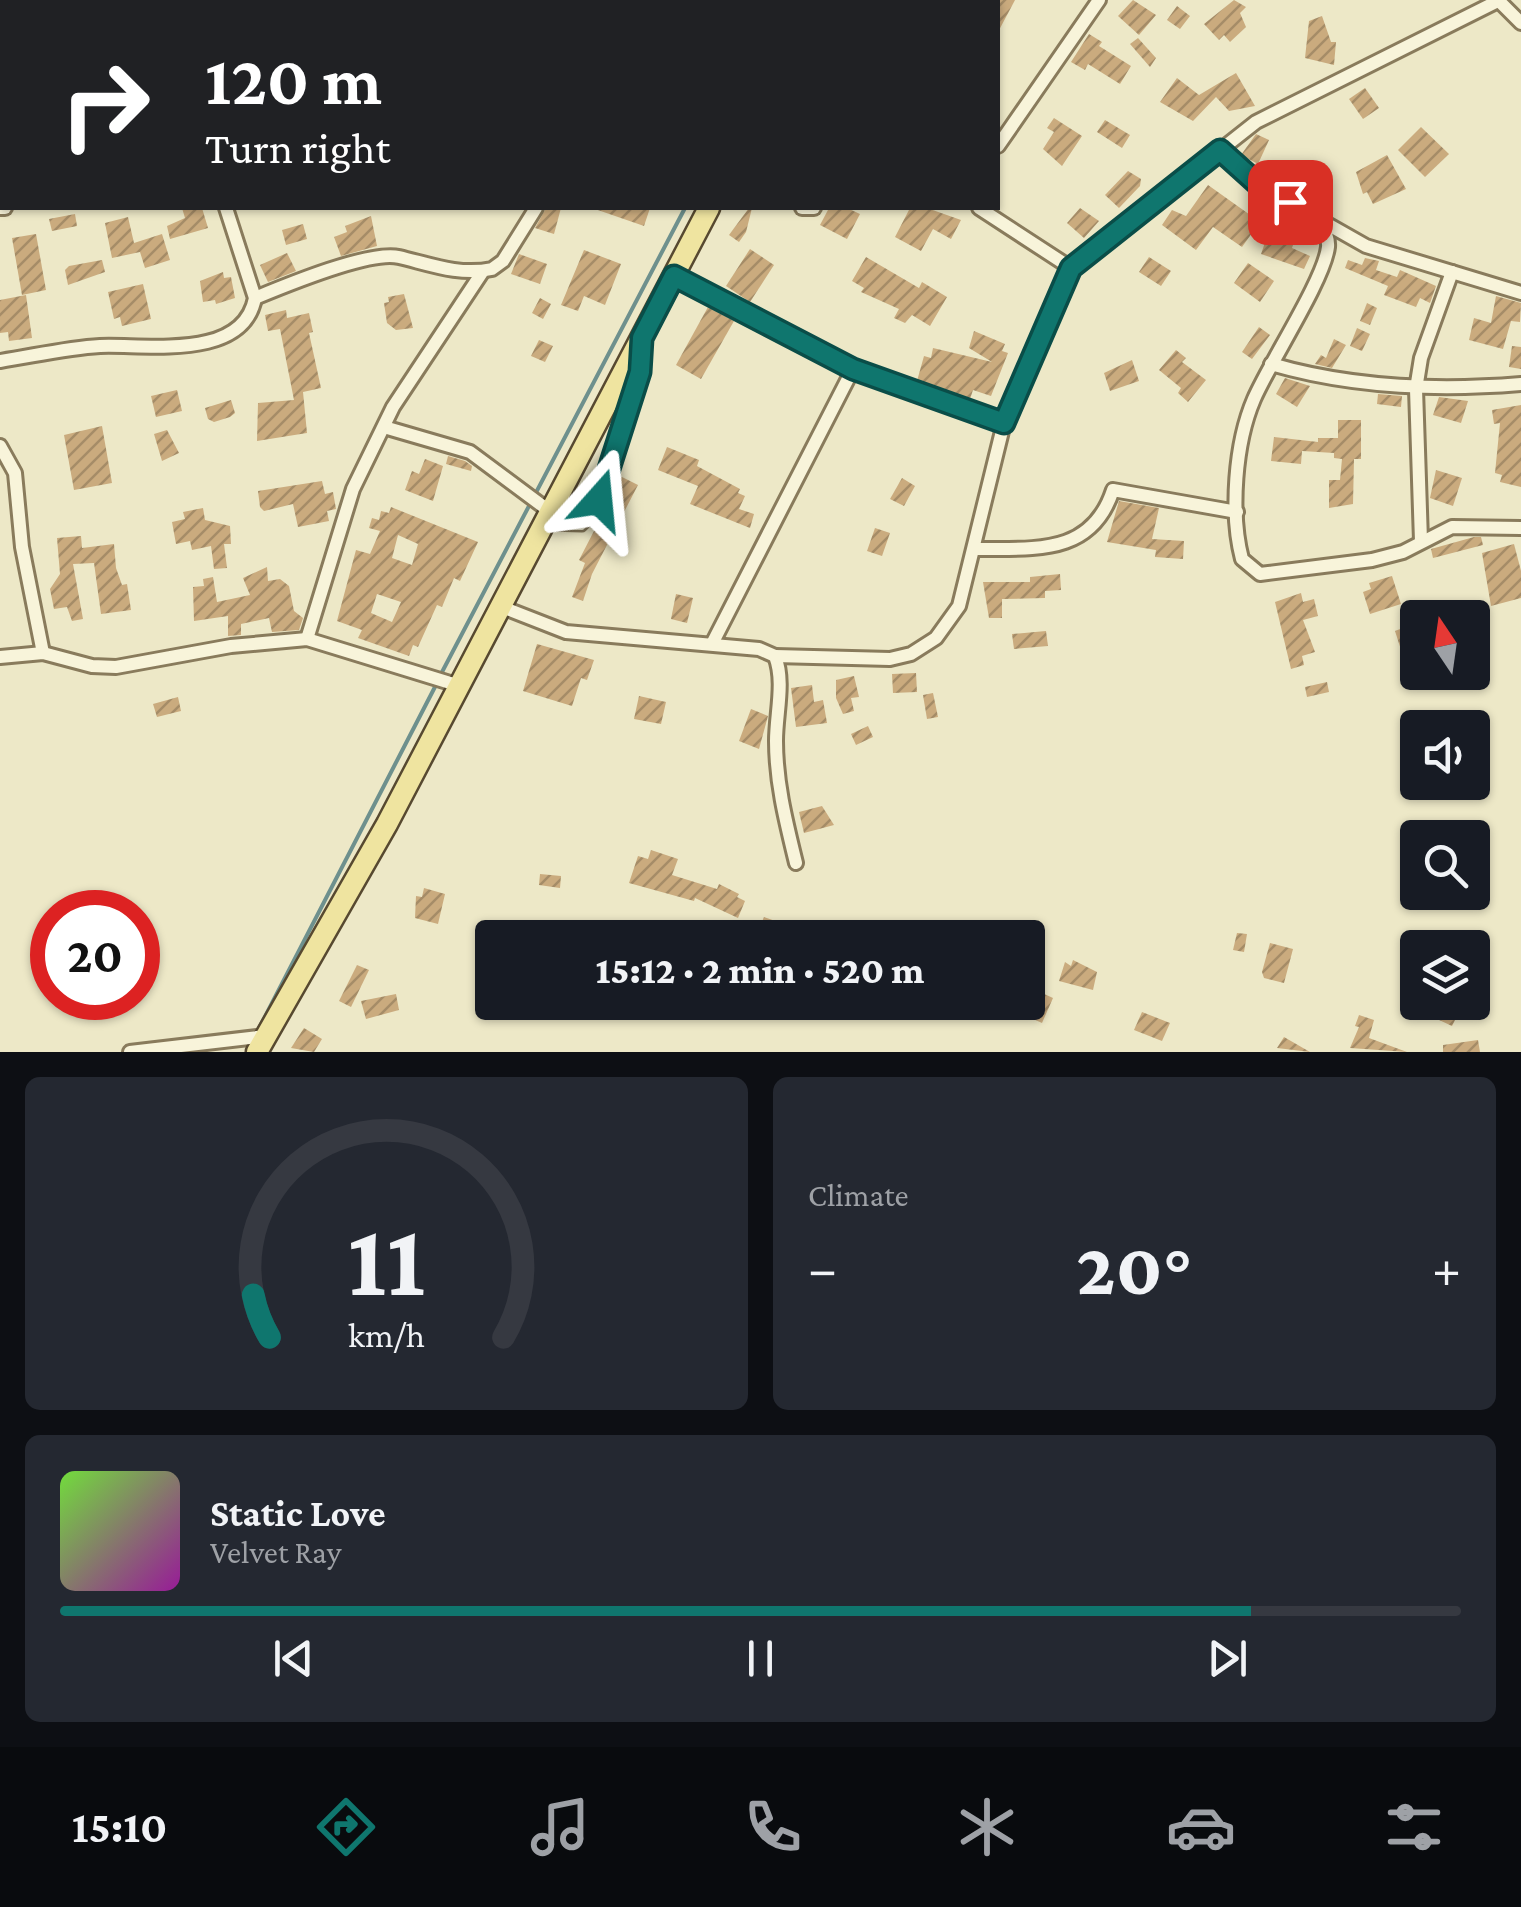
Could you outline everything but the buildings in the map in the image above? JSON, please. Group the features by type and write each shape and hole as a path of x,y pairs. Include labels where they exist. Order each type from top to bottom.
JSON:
{"main road":[{"path":"262,1044 460,686 708,210"}],"street":[{"path":"1000,143 1099,0"},
{"path":"502,607 566,632 760,648 775,656 866,661 910,654 936,638 959,606 1004,423 1071,268 1256,122 1499,0 1521,24"},
{"path":"1220,150 1260,186 1366,246 1521,292"},
{"path":"0,361 98,346 218,340 245,322 255,298 227,210"},
{"path":"307,639 354,489 384,427 484,271 503,260 535,210"},
{"path":"982,210 1071,268"},
{"path":"1319,218 1328,246 1324,259 1252,403 1242,448 1237,512 1242,559 1260,574 1372,560 1452,528 1521,528"},
{"path":"255,298 317,274 388,256 430,267 484,271"},
{"path":"1421,541 1416,389 1421,358 1452,272"},
{"path":"674,276 853,369 1004,423"},
{"path":"1271,364 1320,377 1416,389 1521,384"},
{"path":"712,644 853,369"},
{"path":"384,427 470,452 549,519"},
{"path":"0,446 16,473 22,547 43,653"},
{"path":"974,549 1062,545 1098,523 1113,490 1237,512"},
{"path":"723,626 731,646"},
{"path":"0,657 43,653 92,666 116,667 231,646 307,639 460,686"},
{"path":"775,656 780,675 776,740 780,801 796,863"},
{"path":"130,1052 262,1044"}],"lane":[{"path":"549,519 582,526 588,522 640,372 642,338"}],"waterway":[{"path":"441,674 684,210"},
{"path":"256,1034 437,683"}],"route":[{"path":"599,500 640,372 642,338 674,276 721,304 853,369 1004,423 1071,268 1163,192 1220,150 1260,186 1290,202"}]}
